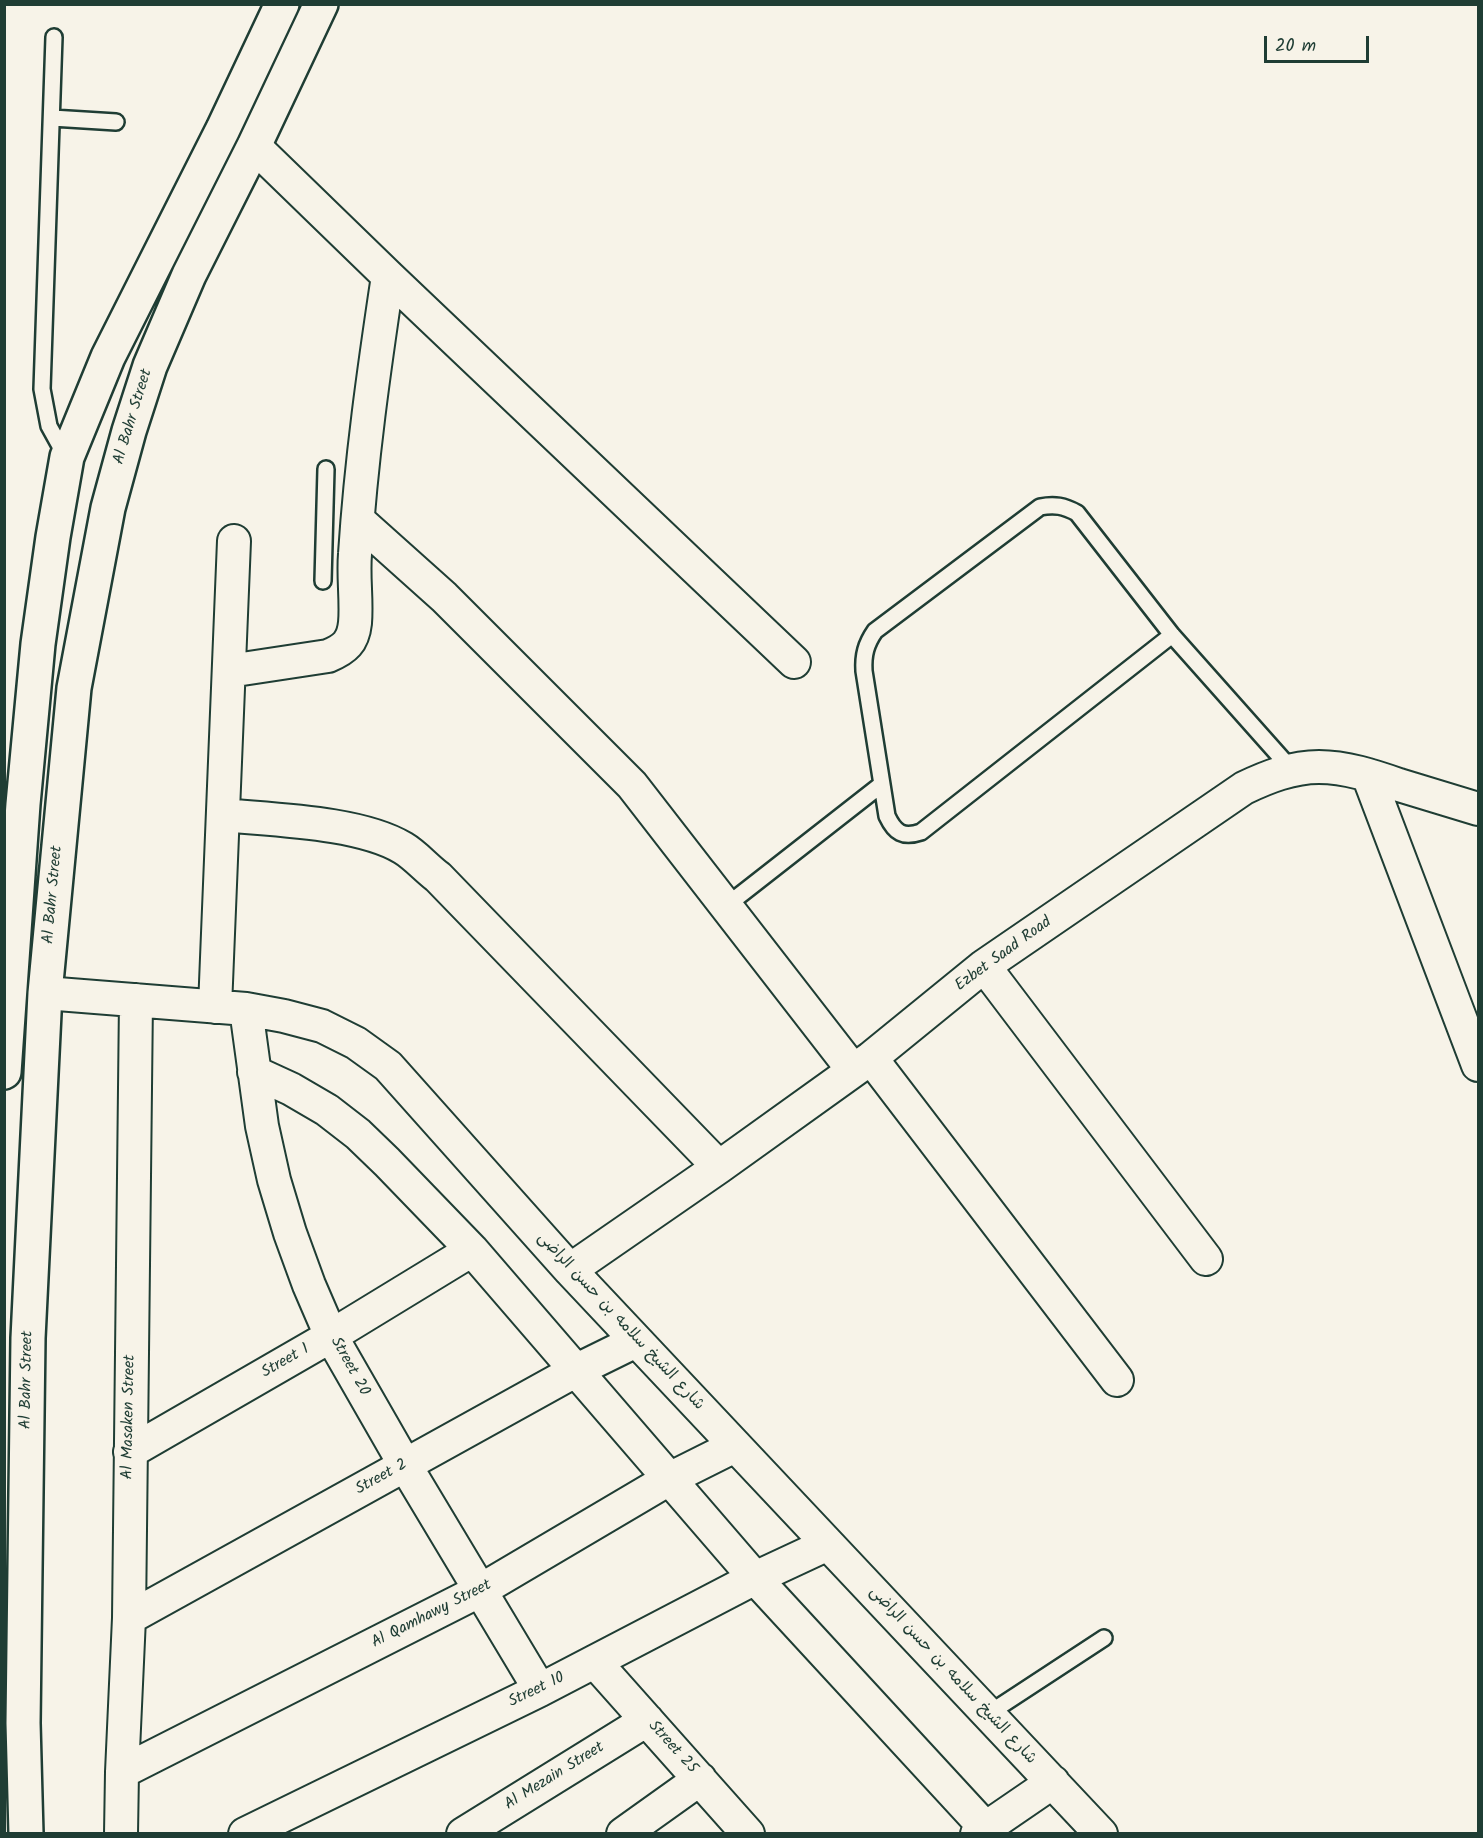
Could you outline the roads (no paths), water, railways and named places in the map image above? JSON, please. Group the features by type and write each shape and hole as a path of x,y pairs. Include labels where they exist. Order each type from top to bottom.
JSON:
{"street":[{"path":"4,1072 23,804 38,644 67,457 108,357 223,129 282,4"},
{"name":"Al Bahr Street","path":"26,1833 23,1723 28,1338 45,993 74,688 108,508 150,366 189,275 254,146 321,4"},
{"path":"254,146 387,276 794,662"},
{"path":"229,671 328,656 342,650 349,642 355,623 354,581 363,444 387,276"},
{"path":"60,495 108,508"},
{"path":"357,530 444,597 632,785 726,906 862,1064 1117,1380"},
{"path":"215,1007 234,541"},
{"name":"Ezbet Saad Road","path":"570,1270 862,1064 984,966 1244,788 1267,777 1292,770 1317,767 1342,769 1479,809"},
{"path":"1368,775 1479,1065"},
{"path":"223,815 336,827 376,835 403,848 438,877 719,1167"},
{"path":"984,966 1206,1259"},
{"name":"شارع الشيخ سلامه بن حسن الراضى","path":"45,993 246,1009 284,1016 322,1026 356,1043 388,1066 636,1341 1101,1833"},
{"name":"Al Masaken Street","path":"122,1833 122,1772 129,1618 136,1000"},
{"name":"Street 20","path":"246,1009 262,1126 274,1180 290,1233 331,1336 405,1465 540,1690"},
{"path":"254,1072 291,1089 327,1110 358,1134 472,1250 754,1578 984,1832 1053,1782"},
{"name":"Street 1","path":"130,1452 331,1336 472,1250"},
{"name":"Street 2","path":"129,1618 575,1371 636,1341"},
{"name":"Al Qamhawy Street","path":"122,1772 481,1590 669,1479 735,1446"},
{"name":"Street 10","path":"245,1833 540,1690 754,1578 828,1544"},
{"name":"Street 25","path":"595,1662 748,1833"},
{"name":"Al Mezain Street","path":"463,1833 647,1720"},
{"path":"623,1833 700,1779"}],"lane":[{"path":"54,37 42,389 49,426 67,457"},
{"path":"52,118 116,122"},
{"path":"323,581 326,469"},
{"path":"1172,635 921,832 911,835 900,833 891,826 887,816 864,671 868,640 875,631 1041,507 1053,505 1066,507 1077,513 1172,635 1292,770"},
{"path":"324,538 357,530"},
{"path":"726,906 882,784"},
{"path":"988,1714 1104,1638"}]}
